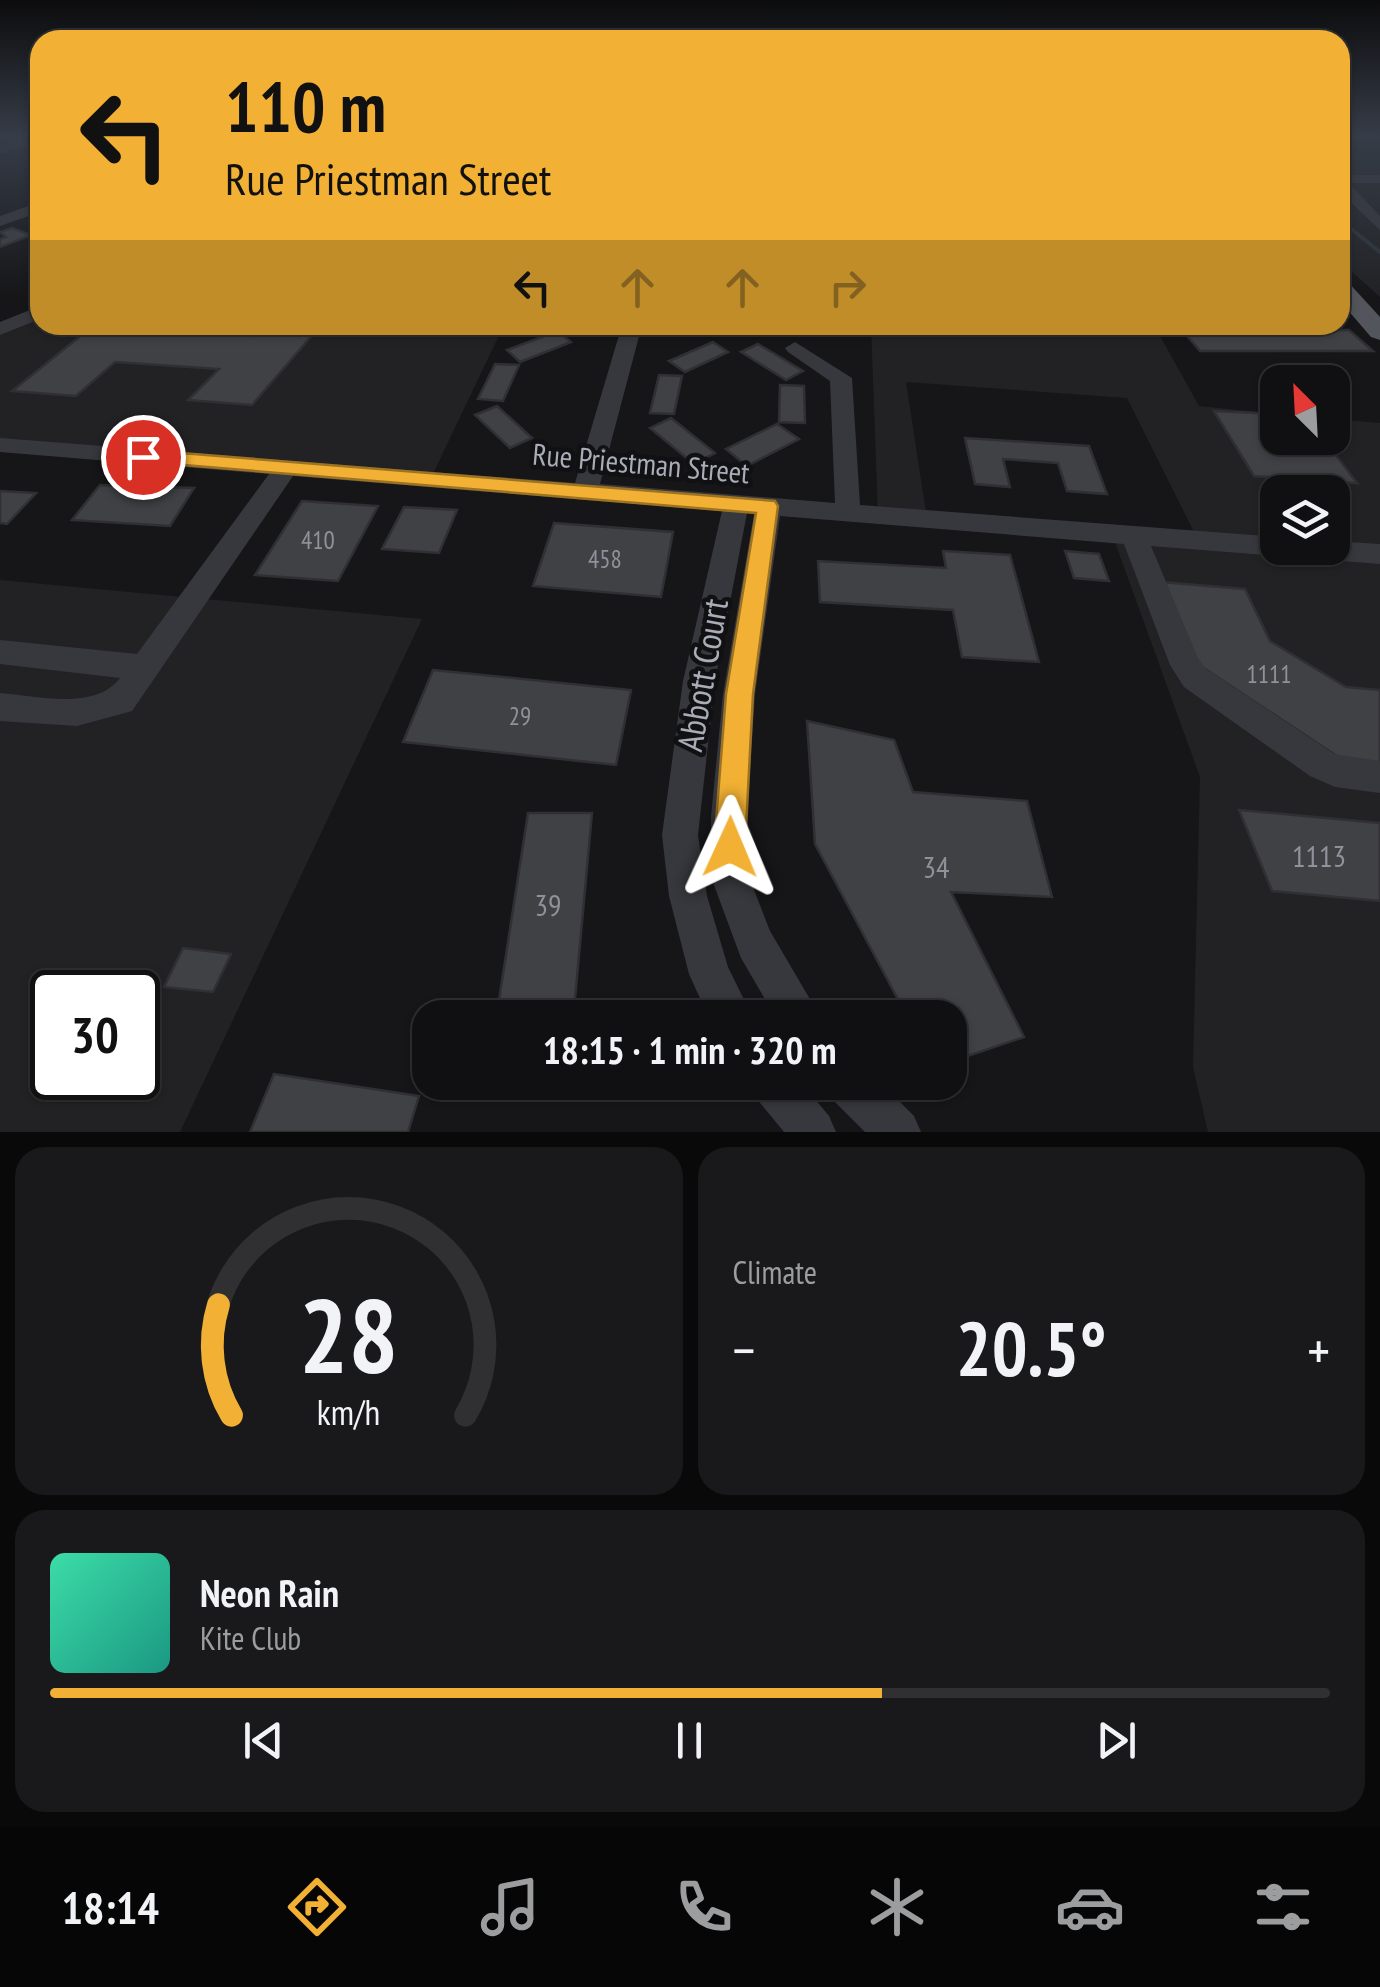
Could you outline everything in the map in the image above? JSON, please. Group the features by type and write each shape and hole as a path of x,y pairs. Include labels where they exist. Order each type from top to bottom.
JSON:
{"main road":[{"path":"1350,272 1380,300"},
{"path":"1350,298 1380,332"}],"street":[{"path":"1350,192 1380,225"},
{"path":"0,221 30,210"},
{"path":"0,329 30,316"},
{"path":"585,492 629,335"},
{"path":"794,348 841,378 848,513"},
{"name":"Rue Priestman Street","path":"0,445 1260,545"},
{"path":"0,707 53,712 106,708 122,701 286,468"},
{"name":"Abbott Court","path":"723,1000 710,974 688,896 680,835 699,681 752,505"},
{"name":"Abbott Court","path":"752,505 728,817 730,876 755,944 789,1000"},
{"path":"1134,536 1185,666 1195,678 1322,766 1380,777"},
{"name":"Rue Priestman Street","path":"1350,552 1380,554"},
{"path":"0,652 147,668"},
{"path":"787,1100 813,1132"},
{"path":"865,1100 898,1132"}],"shaded area":[{"path":"1350,191 1380,191 1380,297 1350,270"},
{"path":"30,316 30,335 499,335 430,480 0,445 0,329"},
{"path":"871,335 1160,335 1199,406 1260,412 1260,455 1350,455 1350,420 1380,423 1380,1132 1208,1132 1193,1067 1200,777 1112,534 1198,540 1127,398 906,382 927,519 878,515"},
{"path":"0,580 422,619 180,1132 0,1132"}],"building":[{"path":"12,228 30,235 0,247 0,239 6,237 0,232"},
{"path":"1350,331 1373,351 1200,351 1186,335 1350,335"},
{"path":"82,335 312,335 252,405 188,400 219,369 115,362 76,396 12,391"},
{"path":"547,335 563,335 571,342 520,362 507,350"},
{"path":"713,342 728,352 685,372 669,361"},
{"path":"758,344 803,371 786,380 741,352"},
{"path":"495,364 519,365 503,401 478,399"},
{"path":"659,375 682,376 674,414 650,413"},
{"path":"780,385 804,386 805,423 779,422"},
{"path":"497,406 532,438 510,448 475,415"},
{"path":"1214,411 1260,413 1260,455 1336,455 1357,483 1350,483 1350,475 1254,476"},
{"path":"671,418 715,453 694,464 650,428"},
{"path":"777,424 799,439 747,466 726,449"},
{"path":"965,438 1089,446 1107,494 1067,491 1058,463 1003,459 1010,487 975,484"},
{"path":"100,485 194,488 170,526 72,520"},
{"path":"0,491 36,493 7,524 0,523"},
{"path":"302,501 378,506 338,581 255,575"},
{"path":"404,507 457,510 439,553 382,549"},
{"path":"554,523 673,532 661,597 533,586"},
{"path":"943,551 1010,555 1039,662 962,657 953,610 820,602 818,561 946,568"},
{"path":"1065,551 1099,554 1109,581 1074,578"},
{"path":"1161,582 1245,589 1270,641 1346,687 1380,690 1380,767 1349,764 1193,661"},
{"path":"433,670 631,690 616,765 403,742"},
{"path":"807,721 894,740 913,792 1027,801 1052,897 951,892 1024,1037 967,1056 967,1000 898,1000 815,844"},
{"path":"1239,810 1380,823 1380,901 1272,891"},
{"path":"528,813 592,813 575,999 499,1000"},
{"path":"183,948 231,954 213,992 164,987"},
{"path":"274,1074 412,1095 412,1100 418,1100 408,1132 250,1132"}],"waterway":[{"path":"1350,228 1380,252"}],"route":[{"path":"143,457 768,506 740,694 728,817 730,847"}]}
